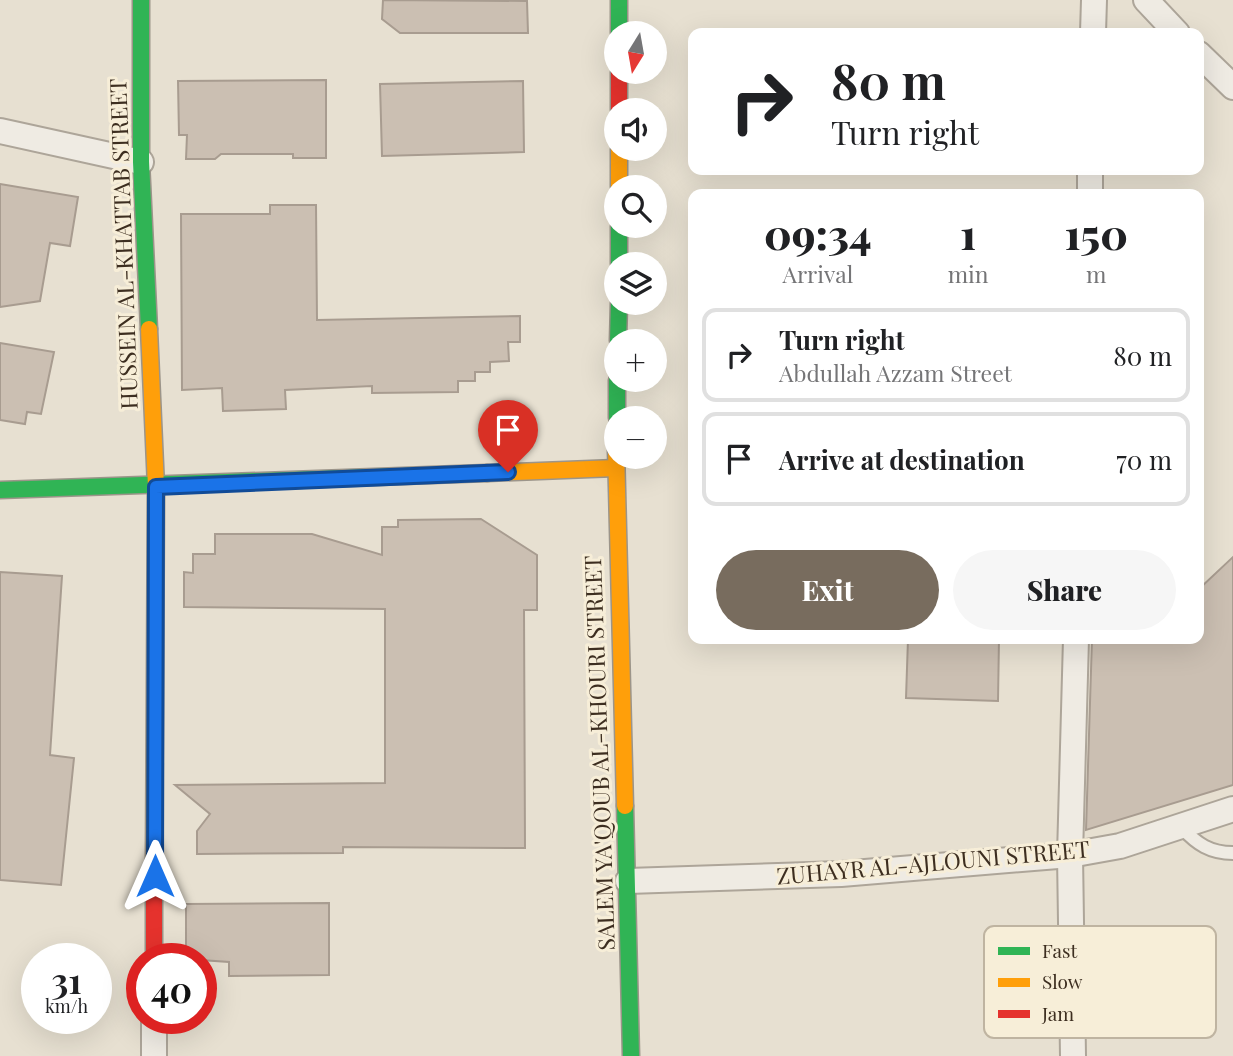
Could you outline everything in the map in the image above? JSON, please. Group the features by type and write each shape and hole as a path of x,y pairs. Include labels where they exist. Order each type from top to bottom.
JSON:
{"street":[{"name":"HUSSEIN AL-KHATTAB STREET","path":"141,0 141,162 156,487 155,943"},
{"path":"619,0 619,21"},
{"path":"1093,28 1094,0"},
{"path":"1146,0 1172,28"},
{"path":"1204,59 1233,87"},
{"path":"0,131 141,162"},
{"path":"0,490 156,487 604,468"},
{"name":"SALEM YA'QOUB AL-KHOURI STREET","path":"616,469 631,1056"},
{"path":"1071,926 1070,855 1076,644"},
{"name":"ZUHAYR AL-AJLOUNI STREET","path":"628,881 842,874 1070,855 1120,846 1182,828 1233,809"},
{"path":"154,1034 154,1056"},
{"path":"1073,1038 1073,1056"}],"lane":[{"path":"1182,828 1199,845 1222,853 1233,853"}],"building":[{"path":"383,0 527,1 528,33 400,33 382,19"},
{"path":"326,80 326,158 293,158 293,154 221,154 215,159 186,159 187,135 179,135 178,81"},
{"path":"523,81 524,152 382,156 380,84"},
{"path":"0,184 78,197 70,246 50,243 40,301 0,307"},
{"path":"270,205 316,205 317,320 520,316 520,342 508,342 509,361 490,362 490,372 475,372 475,381 458,381 458,392 372,393 372,386 285,390 286,409 223,411 222,388 182,390 181,214 270,214"},
{"path":"0,343 54,352 41,414 27,412 25,424 0,420"},
{"path":"481,519 537,555 537,610 524,610 525,848 343,847 343,853 197,854 197,831 210,814 175,785 385,783 385,609 184,607 184,572 193,573 193,554 215,554 215,534 312,534 382,555 382,527 398,527 398,520"},
{"path":"1233,557 1233,785 1086,830 1092,644 1204,644 1204,584"},
{"path":"0,572 62,576 50,755 74,758 61,885 0,880"},
{"path":"908,644 999,644 998,701 906,698"},
{"path":"329,903 329,975 229,976 229,962 217,961 217,943 186,943 186,904"}],"traffic: fast":[{"path":"141,0 141,162 149,329"},
{"path":"619,0 619,21"},
{"path":"619,238 619,252"},
{"path":"618,329 619,315"},
{"path":"617,392 617,406"},
{"path":"0,490 487,473"},
{"path":"625,806 631,1056"}],"traffic: slow":[{"path":"619,161 619,175"},
{"path":"149,329 156,487 154,867"},
{"path":"487,473 604,468"},
{"path":"617,469 625,806"}],"traffic: jam":[{"path":"619,84 619,98"},
{"path":"154,867 154,943"}],"route":[{"path":"155,876 156,487 508,472"}]}
